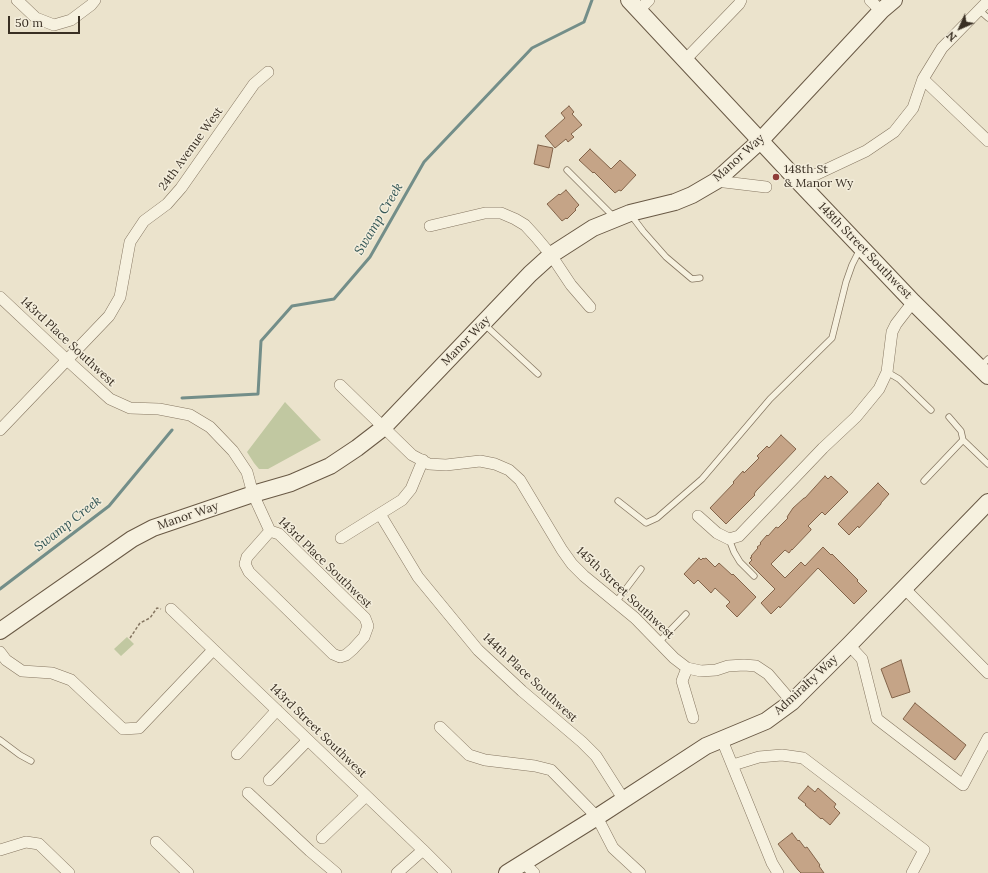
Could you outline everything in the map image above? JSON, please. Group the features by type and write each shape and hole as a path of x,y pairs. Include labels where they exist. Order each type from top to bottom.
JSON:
{"street":[{"path":"17,0 36,18 54,25 71,20 91,5 95,0"},
{"path":"685,60 739,4 741,0"},
{"name":"Manor Way","path":"0,631 132,539 153,528 253,494 291,483 330,466 357,448 383,428 530,274 551,255 593,228 623,216 675,202 692,195 716,181 760,141 876,5 894,0"},
{"path":"797,180 817,174 866,151 894,132 913,108 923,79 942,48 988,1"},
{"name":"148th Street Southwest","path":"639,3 685,60 760,141 913,302 985,368"},
{"name":"24th Avenue West","path":"0,430 109,316 120,297 130,242 133,237 144,221 168,204 181,188 254,84 268,72"},
{"path":"923,79 988,141"},
{"path":"716,181 766,187"},
{"path":"430,226 485,212 501,213 515,219 525,225 551,255 571,285 590,307"},
{"name":"143rd Place Southwest","path":"0,297 110,399 130,408 158,409 190,415 210,427 233,450 246,472 253,494 270,531 279,534 365,618 368,626 364,637 346,655 340,657 333,654 249,572 245,564 247,557 270,531"},
{"path":"698,516 716,533 729,539 739,536 823,448 856,417 879,389 887,372 892,332 896,324 913,302"},
{"path":"340,385 383,428"},
{"name":"145th Street Southwest","path":"383,428 412,455 429,464 446,465 480,461 494,464 509,470 520,480 572,564 584,576 635,618 674,658 687,668"},
{"path":"341,538 402,500 411,489 423,460"},
{"name":"Admiralty Way","path":"507,873 529,868 597,817 706,746 766,721 792,702 988,502"},
{"name":"144th Place Southwest","path":"380,514 418,577 478,650 596,756 624,800"},
{"path":"904,588 988,673"},
{"name":"143rd Street Southwest","path":"171,609 446,873"},
{"path":"849,645 862,659 877,719 963,785 988,738"},
{"path":"0,652 6,660 22,671 52,673 71,680 123,729 139,728 213,650"},
{"path":"693,718 682,681 687,668 701,671 716,670 736,665 756,666 768,674 792,702"},
{"path":"237,754 277,710"},
{"path":"440,727 469,756 484,760 535,766 551,770 597,817 613,848 640,873"},
{"path":"269,780 308,740"},
{"path":"722,740 764,844 778,873"},
{"path":"733,765 759,757 782,755 803,758 924,850 912,873"},
{"path":"248,793 310,851 336,873"},
{"path":"322,838 366,796"},
{"path":"0,850 26,842 39,844 69,873"},
{"path":"156,842 188,873"},
{"path":"398,873 423,850"}],"lane":[{"path":"979,10 988,18"},
{"path":"567,170 623,216 644,231 666,258 692,279 700,278"},
{"path":"618,501 646,523 657,518 702,478 770,399 832,338 846,282 861,247"},
{"path":"483,323 538,374"},
{"path":"887,372 898,379 931,410"},
{"path":"949,417 961,431 963,440 988,464"},
{"path":"924,481 963,440"},
{"path":"729,539 740,562 754,576"},
{"path":"616,602 641,569"},
{"path":"659,642 686,614"},
{"path":"0,740 20,755 31,760"}],"path":[{"path":"130,638 140,623 150,618 157,608 171,609"}],"green space":[{"path":"285,402 321,440 268,469 259,469 247,452"},
{"path":"127,637 134,644 121,656 114,649"}],"building":[{"path":"569,106 574,112 572,114 582,125 571,134 574,137 568,142 566,139 555,148 545,136 565,118 561,113"},
{"path":"538,145 553,148 549,168 534,164"},
{"path":"590,149 611,169 620,160 636,175 621,191 619,190 615,193 594,172 593,173 579,160"},
{"path":"566,190 579,205 567,219 566,218 562,221 547,204"},
{"path":"781,435 796,449 756,491 754,494 755,495 726,524 710,508 734,483 733,482 743,471 744,473 759,458 757,456 767,446 769,448"},
{"path":"825,476 828,479 831,476 848,492 825,515 822,512 808,526 811,530 789,553 785,550 771,564 785,578 801,562 805,566 823,547 858,580 857,581 867,591 854,604 818,568 780,608 779,606 771,614 761,603 775,589 749,563 752,560 750,558 767,535 768,536 776,527 778,528 788,518 787,517 793,508 805,498"},
{"path":"878,483 889,494 859,528 858,526 849,535 838,524"},
{"path":"699,558 701,560 706,558 715,567 719,563 732,575 733,574 756,597 737,617 726,606 730,602 715,588 711,593 698,580 694,584 684,574"},
{"path":"901,660 910,692 892,698 881,669"},
{"path":"915,703 966,745 955,760 903,719"},
{"path":"808,786 815,792 818,788 836,804 834,807 840,813 830,825 822,818 821,819 798,798"},
{"path":"792,833 805,848 807,847 824,873 801,873 798,870 778,844"}],"waterway":[{"name":"Swamp Creek","path":"182,398 258,394 261,341 292,306 334,299 370,257 424,162 532,48 584,22 592,0"},
{"name":"Swamp Creek","path":"0,589 109,506 172,430"}],"place":[{"name":"148th St & Manor Wy","path":"776,177"}]}
